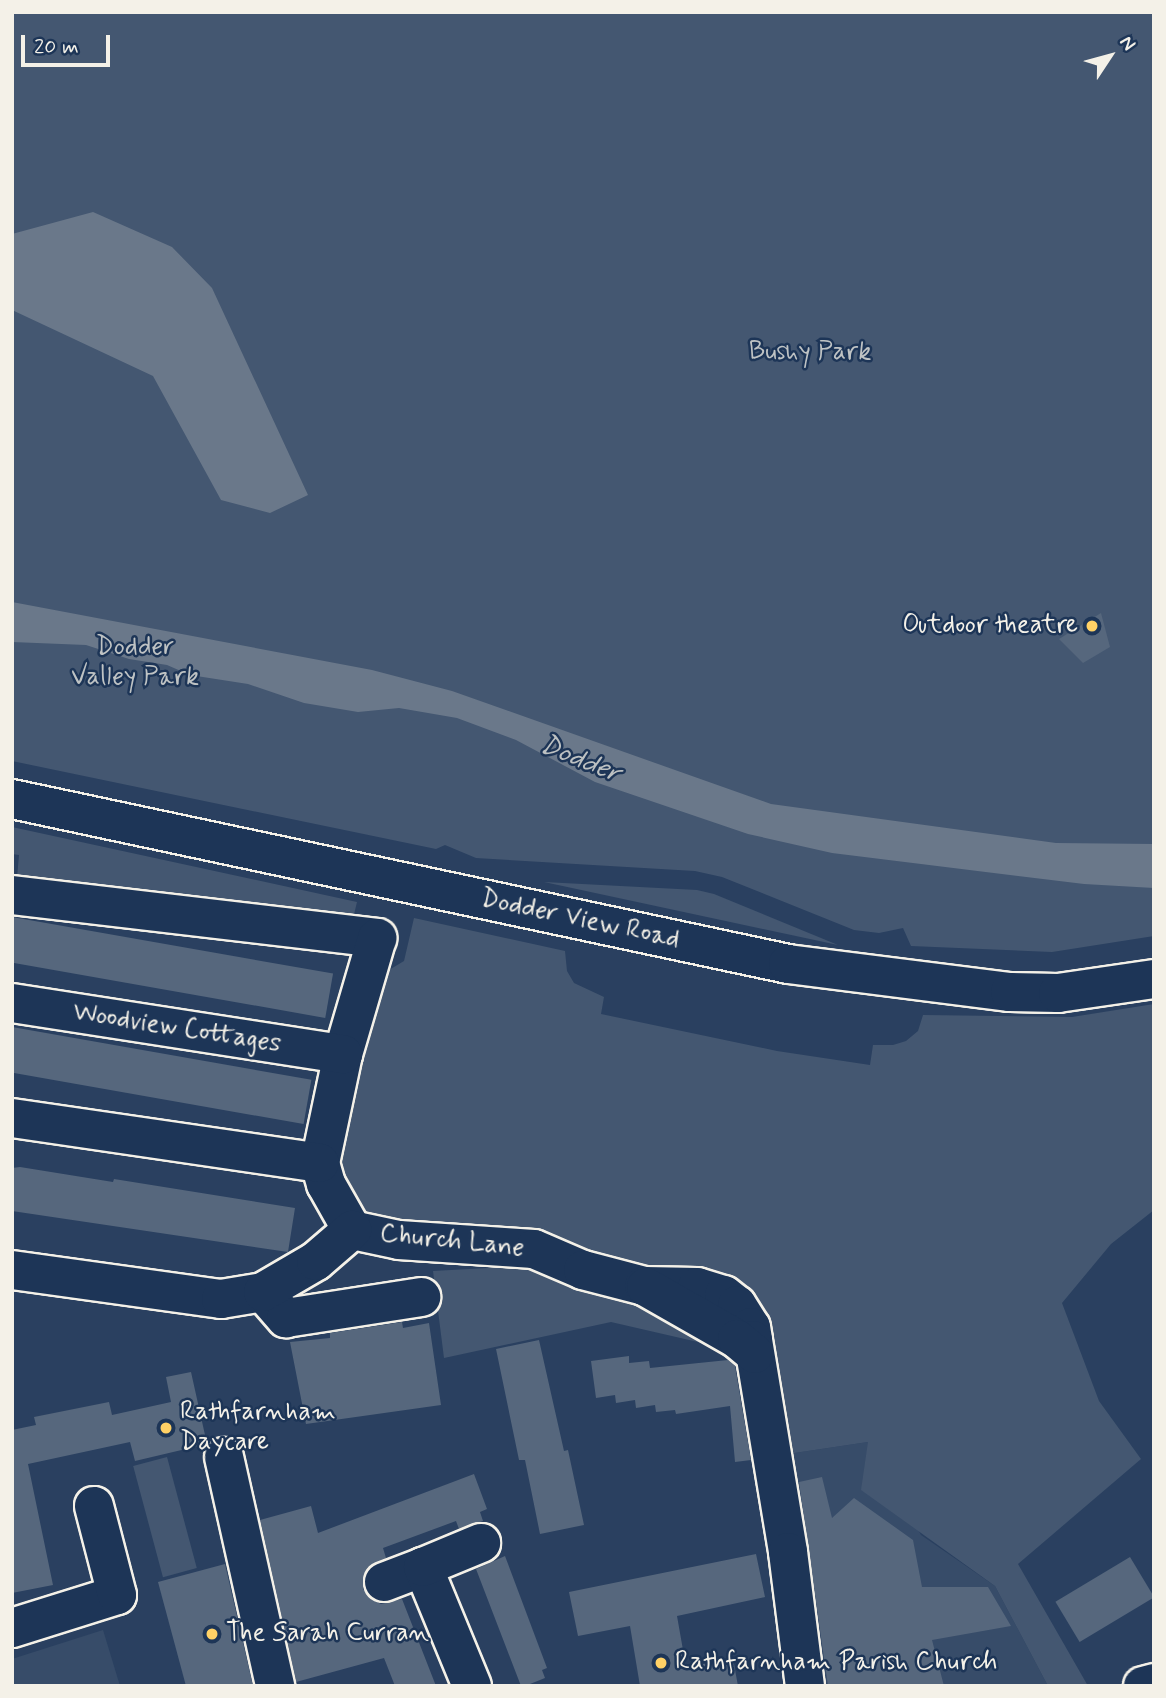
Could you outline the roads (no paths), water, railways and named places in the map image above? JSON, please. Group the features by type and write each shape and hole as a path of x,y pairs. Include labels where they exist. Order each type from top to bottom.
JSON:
{"street":[{"name":"Dodder View Road","path":"12,799 788,964 1010,992 1058,993 1154,979"},
{"path":"12,895 377,938 343,1054 320,1163 12,1118"},
{"name":"Woodview Cottages","path":"12,1003 343,1054"},
{"name":"Church Lane","path":"320,1163 326,1184 352,1230 399,1240 534,1249 583,1270 644,1286 697,1287 724,1295 737,1305 751,1327 788,1552 805,1686"},
{"path":"12,1270 221,1299 263,1292 316,1261 352,1230"},
{"path":"263,1292 286,1318 421,1297"},
{"path":"224,1457 275,1686"},
{"path":"12,1628 117,1595 94,1506"},
{"path":"384,1583 481,1543"},
{"path":"423,1567 472,1686"},
{"path":"1143,1686 1154,1683"}],"water":[{"path":"93,212 172,247 212,288 308,495 270,513 221,500 153,376 12,310 12,234"},
{"name":"Dodder","path":"12,602 372,670 452,691 771,804 1056,843 1154,844 1154,888 1084,884 832,853 748,834 595,782 516,740 457,718 399,708 358,712 304,703 248,684 190,675 167,665 129,659 86,645 12,642"}],"place":[{"name":"Outdoor theatre","path":"1092,626"},
{"name":"Rathfarnham Daycare","path":"166,1428"},
{"name":"The Sarah Curran","path":"212,1634"},
{"name":"Rathfarnham Parish Church","path":"661,1663"}],"park label":[{"name":"Bushy Park","path":"810,353"},
{"name":"Dodder Valley Park","path":"135,663"}]}
